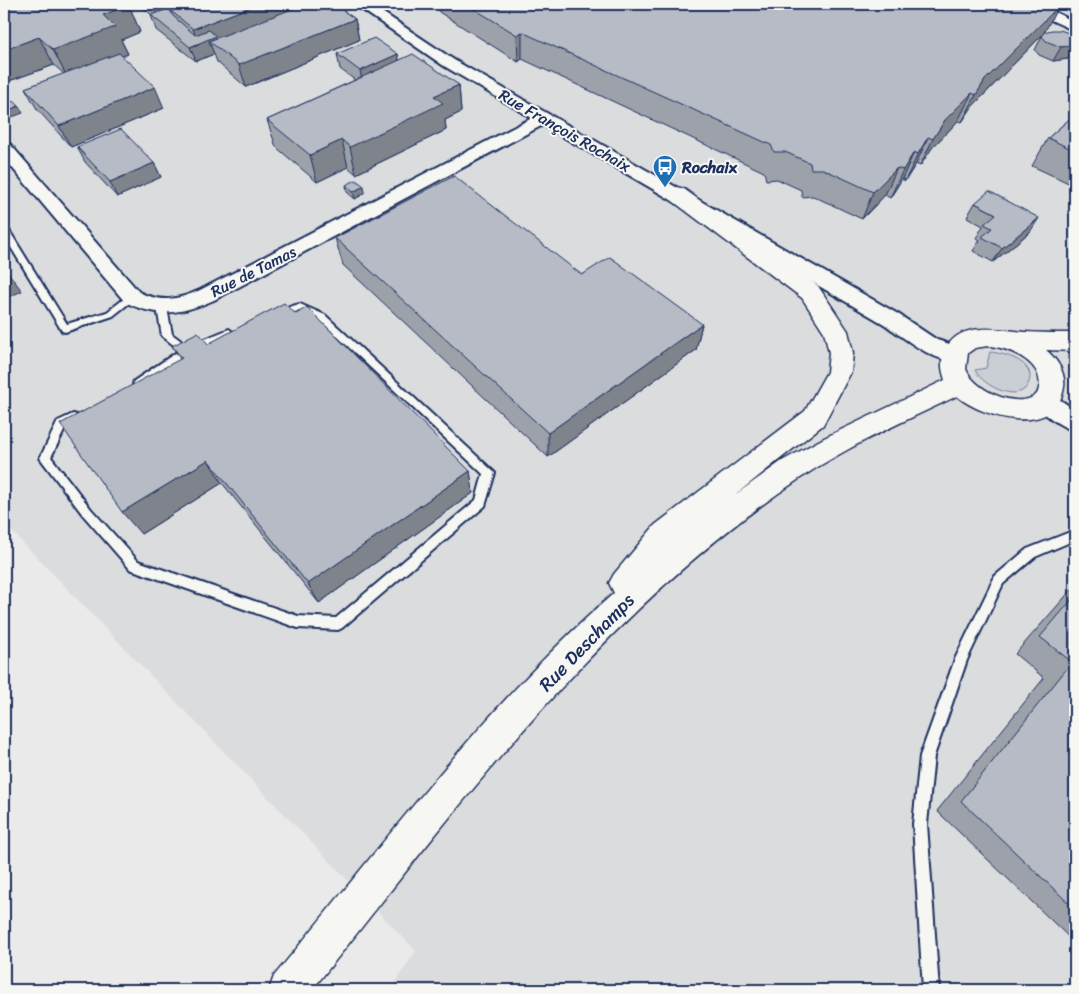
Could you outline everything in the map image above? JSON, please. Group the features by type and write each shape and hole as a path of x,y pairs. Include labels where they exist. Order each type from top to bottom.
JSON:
{"main road":[{"path":"472,765 665,534 814,418 839,372 841,353 836,331 810,292 677,194"},
{"path":"1006,339 1027,348 1041,358 1050,371 1058,389 1029,409 1012,410 994,406 974,396 961,384 955,375 952,362 958,348 968,340 989,336 1006,339 1075,342"},
{"name":"Rue Deschamps","path":"288,990 472,765 579,646 640,586 708,530 792,469 904,410 961,384"}],"street":[{"name":"Rue François Rochaix","path":"361,4 449,63 891,318 930,345 955,354"},
{"path":"1027,4 1075,27"},
{"name":"Rue de Tamas","path":"4,148 132,298 146,305 162,308 186,305 208,295 544,118"},
{"path":"1058,389 1075,422"}],"lane":[{"path":"4,229 66,328 110,314 132,298"},
{"path":"86,412 62,424 46,458 87,512 134,564 298,622 338,624 481,503 489,473 322,317 300,306 266,316"},
{"path":"162,308 167,336 186,350"},
{"path":"126,391 186,350 236,330"},
{"path":"931,990 920,824 927,756 961,659 999,580 1031,553 1075,535"}],"shaded area":[{"path":"4,4 1075,4 1075,990 390,990 416,951 4,523"},
{"path":"990,352 1003,354 1017,360 1028,369 1030,375 1029,382 1025,389 1011,393 1002,391 979,376 975,370 986,368"}],"building":[{"path":"4,4 129,5 103,15 115,27 53,50 39,37 4,50"},
{"path":"186,4 170,10 173,16 195,35 209,30 216,36 190,47 151,15"},
{"path":"186,4 258,4 193,29 170,10"},
{"path":"305,4 334,4 355,19 239,65 209,41"},
{"path":"466,4 547,4 559,9 568,4 1050,4 1058,7 985,80 976,95 972,93 945,120 933,139 928,137 918,154 914,152 903,170 897,168 873,192 823,169 811,169 810,163 785,152 774,152 771,145 522,32 517,35"},
{"path":"547,4 568,4 559,9"},
{"path":"1060,30 1072,34 1075,38 1075,45 1061,47 1046,41 1042,36 1044,32"},
{"path":"374,38 398,54 360,71 337,54"},
{"path":"119,53 155,87 59,126 25,88"},
{"path":"413,54 459,85 434,96 443,103 350,147 342,140 310,155 267,120"},
{"path":"14,101 19,106 4,112 4,105"},
{"path":"1075,114 1075,151 1048,138"},
{"path":"121,129 154,163 110,182 77,147"},
{"path":"454,176 582,275 610,257 702,324 548,433 335,238"},
{"path":"356,180 364,186 353,192 346,185"},
{"path":"989,191 1039,218 1002,248 982,237 992,228 984,224 996,214 975,203"},
{"path":"284,303 296,314 307,307 470,471 308,584 208,460 122,512 60,424 182,358 172,346 198,332 208,344"},
{"path":"1075,596 1075,909 961,801 1072,662 1040,637"}],"place":[{"name":"Rochaix","path":"665,188"}]}
